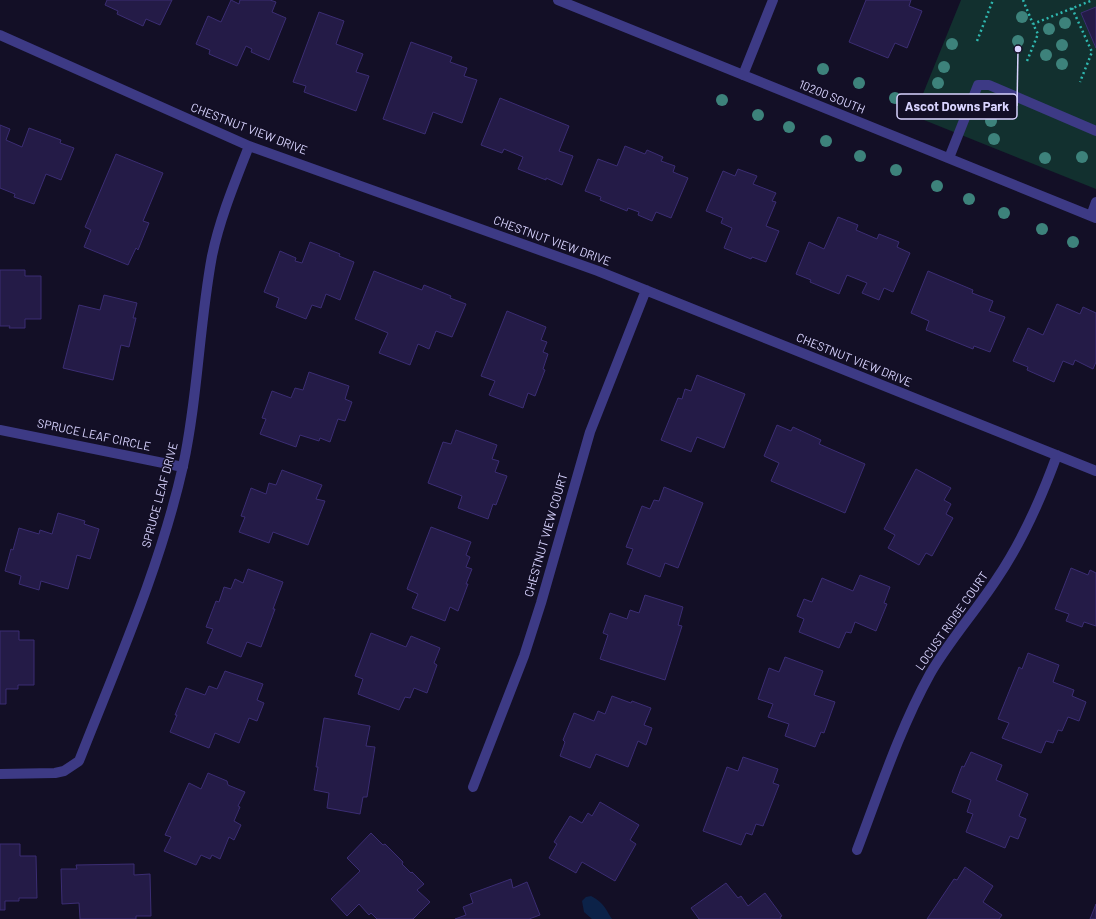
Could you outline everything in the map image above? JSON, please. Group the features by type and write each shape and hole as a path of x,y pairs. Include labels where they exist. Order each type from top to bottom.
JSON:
{"street":[{"name":"10200 SOUTH","path":"558,0 1094,217"},
{"path":"743,75 773,0"},
{"name":"CHESTNUT VIEW DRIVE","path":"0,35 249,146 598,271 1096,471"},
{"path":"949,158 978,85 989,86 1096,131"},
{"name":"SPRUCE LEAF DRIVE","path":"0,774 55,773 64,771 79,761 164,539 183,467 191,427 204,315 213,255 221,221 249,146"},
{"path":"1094,217 1096,202"},
{"name":"CHESTNUT VIEW COURT","path":"473,788 524,656 541,603 590,432 646,290"},
{"name":"SPRUCE LEAF CIRCLE","path":"0,430 183,467"},
{"name":"LOCUST RIDGE COURT","path":"857,850 906,724 921,692 947,647 1012,556 1046,486 1057,455"}],"path":[{"path":"977,41 993,0"},
{"path":"1023,0 1038,34 1027,61"},
{"path":"1034,24 1094,0"},
{"path":"1072,8 1092,52 1080,82"}],"green space":[{"path":"961,0 1096,0 1096,189 914,116"}],"water":[{"path":"591,896 602,903 612,919 592,919 584,912 582,901 586,897"}],"building":[{"path":"107,0 172,0 160,25 146,19 143,26 117,14 118,11 105,5"},
{"path":"231,0 239,4 240,0 270,0 276,2 272,12 286,18 269,60 251,52 252,49 246,46 237,66 209,54 210,50 196,44 208,16 221,22"},
{"path":"866,0 911,0 909,6 922,11 907,48 895,43 888,58 849,42"},
{"path":"1096,7 1096,48 1081,13"},
{"path":"319,12 344,21 336,44 363,54 356,72 369,76 356,111 304,92 306,86 293,82"},
{"path":"411,42 452,57 450,62 467,68 464,76 477,80 462,123 433,112 425,134 383,119"},
{"path":"500,98 569,126 559,151 573,156 562,185 518,169 523,157 504,149 502,153 481,145"},
{"path":"0,125 10,129 6,140 22,147 29,128 61,140 60,143 74,148 61,180 46,174 34,204 14,197 15,194 0,188"},
{"path":"625,146 645,154 647,150 663,157 661,161 675,166 673,172 688,178 671,218 656,212 652,221 638,215 639,212 628,208 627,211 600,200 601,197 585,191 598,159 617,166"},
{"path":"116,154 163,173 143,221 149,223 138,250 136,248 128,265 84,247 91,230 85,227"},
{"path":"738,169 757,176 753,184 776,193 772,201 776,202 766,226 779,231 766,262 752,257 751,259 724,248 732,228 721,223 723,218 706,211 723,171 735,176"},
{"path":"838,217 858,225 856,230 877,239 879,234 899,242 897,247 910,253 893,292 884,288 879,300 862,293 867,283 847,275 839,294 810,282 811,280 796,274 809,242 824,249"},
{"path":"310,242 340,254 339,256 354,262 340,300 326,294 321,308 312,305 306,319 276,307 279,298 264,292 280,251 296,258 295,261 302,263"},
{"path":"0,270 25,270 25,276 41,276 41,319 25,319 25,328 9,328 10,326 0,326"},
{"path":"374,271 422,290 424,285 466,304 452,337 436,331 429,349 418,344 410,365 379,353 388,333 355,319"},
{"path":"928,271 973,290 972,293 993,301 989,311 1005,317 990,352 974,346 973,349 926,330 929,321 911,313"},
{"path":"104,295 137,303 133,318 136,318 129,347 121,345 113,380 63,368 79,305 100,310"},
{"path":"1057,304 1080,314 1083,307 1096,313 1096,362 1093,369 1075,360 1073,365 1063,361 1054,382 1027,370 1028,367 1013,361 1028,328 1043,335"},
{"path":"507,311 546,327 541,340 547,342 543,352 548,354 543,369 545,370 535,396 528,393 523,408 489,395 495,381 481,376"},
{"path":"309,372 349,386 345,399 352,402 345,421 338,419 330,442 320,438 319,441 300,435 296,447 260,434 266,419 262,418 272,391 291,398 295,388 303,390"},
{"path":"697,375 745,394 724,448 697,437 691,452 661,440 678,398 682,399 685,389 691,391"},
{"path":"777,425 791,431 793,427 821,440 819,444 865,464 845,513 771,481 779,463 764,456"},
{"path":"456,430 497,445 492,459 499,461 495,472 507,476 496,505 493,504 488,519 458,508 462,496 428,483 443,442 451,444"},
{"path":"916,469 951,488 944,500 951,504 946,514 953,518 932,556 926,553 919,565 888,548 895,535 884,529"},
{"path":"282,470 322,485 316,499 325,501 308,545 273,532 269,543 239,532 245,517 241,516 251,488 266,494 269,483 276,485"},
{"path":"664,487 703,503 678,568 665,563 660,577 627,564 633,549 626,547 642,506 650,509 654,500 659,501"},
{"path":"58,513 85,521 84,524 99,529 90,559 77,555 68,589 41,581 39,590 19,584 21,576 5,571 19,528 39,534 40,530 52,534"},
{"path":"431,527 471,542 466,555 470,557 466,567 472,569 466,584 468,584 458,611 450,607 445,621 412,608 418,594 407,589"},
{"path":"1071,568 1088,575 1090,570 1096,573 1096,626 1084,622 1082,627 1066,621 1069,614 1055,609"},
{"path":"248,569 283,582 261,647 247,642 241,657 207,643 213,629 206,627 216,601 219,602 224,587 231,589 235,579 243,583"},
{"path":"860,575 890,587 884,603 887,604 876,631 855,622 851,633 846,632 839,648 799,632 804,619 797,616 804,599 812,602 822,578 853,591"},
{"path":"645,595 683,607 678,625 682,626 665,680 600,659 608,635 603,633 610,613 627,619 630,610 639,613"},
{"path":"0,631 19,631 19,640 34,640 34,685 18,685 18,689 6,689 6,704 0,704"},
{"path":"371,633 406,647 411,636 440,648 434,663 437,665 427,693 414,688 410,698 405,697 399,710 358,694 363,679 355,676"},
{"path":"1028,653 1059,665 1053,682 1074,690 1072,696 1086,702 1079,721 1068,717 1062,731 1058,730 1053,743 1046,741 1041,753 1002,738 1009,723 998,719 1019,667 1022,669"},
{"path":"785,657 823,671 814,695 835,702 824,733 821,732 815,747 785,736 789,724 768,717 773,704 758,699 769,668 779,672"},
{"path":"225,671 263,684 257,700 264,703 257,721 249,718 239,743 215,733 209,748 170,732 186,688 205,695 209,686 217,689"},
{"path":"612,696 651,708 644,725 652,728 646,745 638,741 628,767 596,754 590,768 560,756 565,742 563,740 574,713 594,721 598,711 605,714"},
{"path":"324,718 370,726 366,746 375,747 367,797 363,797 360,814 327,808 329,793 314,790"},
{"path":"971,752 1002,765 996,780 1028,794 1019,816 1026,819 1018,839 1010,836 1005,848 966,832 973,814 967,812 971,800 952,792 962,766 964,767"},
{"path":"743,757 778,769 773,783 779,785 763,826 756,824 752,835 746,833 741,845 703,831 727,767 738,771"},
{"path":"208,773 227,781 228,785 245,792 238,806 240,807 234,821 241,825 234,840 229,837 220,859 212,855 210,859 201,855 196,865 164,851 171,837 165,835 189,783 201,789"},
{"path":"600,802 639,825 630,840 636,844 615,881 582,862 576,873 549,858 557,844 554,842 570,816 582,823 588,813 592,816"},
{"path":"371,833 383,845 385,844 403,862 402,864 424,884 417,890 430,902 413,919 377,919 371,913 369,915 359,904 347,916 331,899 360,871 347,858"},
{"path":"0,844 20,844 20,856 36,856 37,898 19,898 19,901 5,901 5,910 0,910"},
{"path":"134,864 134,875 150,874 151,916 136,916 136,919 80,919 79,903 62,904 61,869 77,869 76,865"},
{"path":"965,867 993,886 983,902 1002,915 999,919 927,919 954,879 957,880"},
{"path":"511,879 513,888 527,882 540,915 529,919 455,919 466,915 463,907 473,903 470,894"},
{"path":"726,883 738,898 741,896 748,906 765,893 782,916 780,917 781,919 699,919 691,908"},
{"path":"1096,904 1096,919 1090,919"}],"place":[{"name":"Ascot Downs Park","path":"1018,49"}]}
